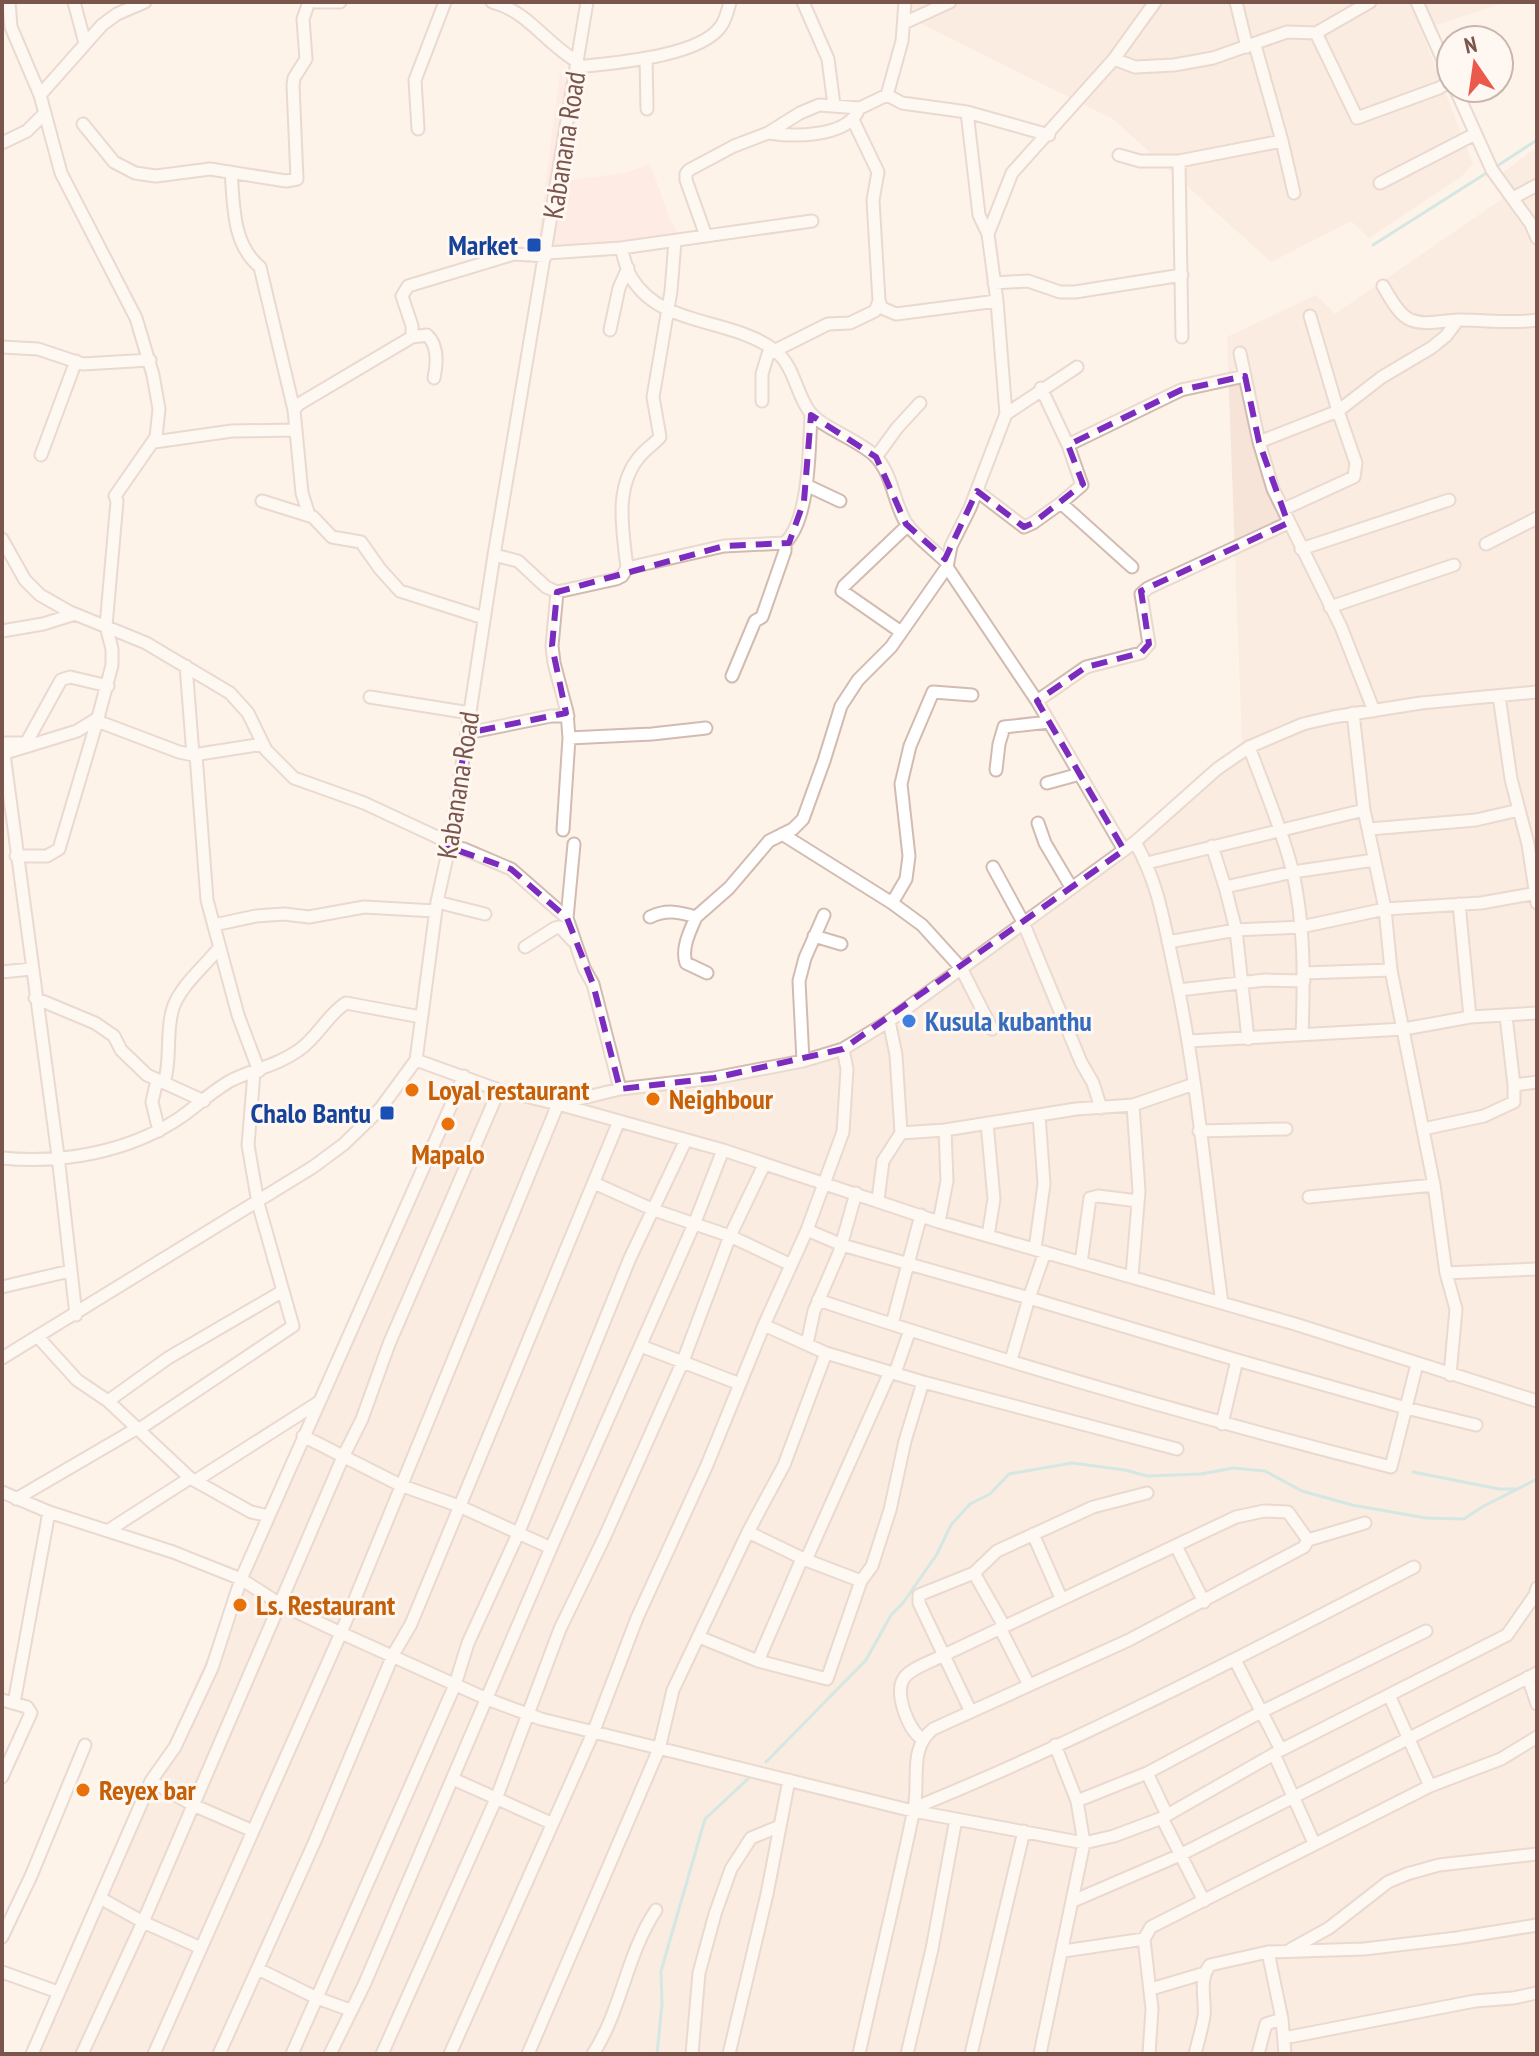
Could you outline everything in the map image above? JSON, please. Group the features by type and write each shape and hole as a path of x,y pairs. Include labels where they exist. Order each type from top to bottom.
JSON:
{"street":[{"path":"9,2 6,24 40,95 61,173 131,306 150,360 159,409 154,442 115,496 106,626 113,657 108,686 59,849 47,856 16,856"},
{"path":"74,2 85,43"},
{"path":"40,95 102,25 117,14 145,2"},
{"path":"83,124 114,162 135,173 156,176 210,169 286,181 297,179 293,85 306,59 303,19 309,2"},
{"path":"316,2 340,2"},
{"path":"418,129 415,80 445,2"},
{"path":"492,2 517,11 577,64 668,54 708,38 721,27 730,2"},
{"name":"Kabanana Road","path":"2,1358 313,1167 358,1132 398,1087 416,1060 436,906 449,845 494,555 587,2"},
{"path":"803,2 828,59 834,105"},
{"path":"706,236 686,174 734,146 768,133 819,105 860,108 887,95 902,41 905,2"},
{"path":"904,23 950,2"},
{"path":"988,234 1012,173 1114,59 1155,2"},
{"path":"1236,2 1282,141 1294,193"},
{"path":"1114,59 1135,67 1174,65 1213,58 1287,32 1316,33 1370,2"},
{"path":"1417,2 1435,43"},
{"path":"1316,33 1357,118 1435,89"},
{"path":"646,58 647,109"},
{"path":"887,95 902,103 967,112 1049,135"},
{"path":"1462,104 1492,170 1534,223 1537,238"},
{"path":"768,133 793,137 816,134 853,120 860,108"},
{"path":"707,973 686,963 684,956 696,917 729,888 769,841 803,819 841,706 858,680 891,647 947,565 951,546 977,491 1006,414 997,301 988,234 979,215 967,112"},
{"path":"2,143 27,131 45,113"},
{"path":"853,120 878,172 873,200 880,306 896,314 997,301"},
{"path":"1380,183 1475,134"},
{"path":"1119,155 1140,161 1179,161 1282,141"},
{"path":"1179,161 1182,337"},
{"path":"231,172 237,230 245,252 260,267 294,410 302,493 309,515"},
{"path":"1513,198 1537,185"},
{"path":"412,337 412,326 402,296 408,286 514,254 621,248 812,221"},
{"path":"494,555 518,561 546,587 557,592 616,579 627,568 620,510 632,469 641,455 660,437 653,397 668,311 675,241"},
{"path":"621,248 629,275 641,290 668,311 748,334 776,351 787,363 800,397 811,415 856,441 876,457 890,481 908,525 947,565 1037,701 1124,850"},
{"path":"610,330 619,288 628,268"},
{"path":"994,283 1028,281 1060,292 1075,292 1182,275"},
{"path":"1383,286 1411,321 1509,323 1537,320"},
{"path":"762,401 762,374 768,354 828,324 858,320 875,311 879,301"},
{"path":"1284,509 1354,477 1356,463 1310,316"},
{"path":"1259,442 1338,411 1382,377 1431,348 1450,332 1458,320"},
{"path":"294,410 412,337 427,335 432,339 437,361 434,378"},
{"path":"2,347 38,349 83,364 150,360"},
{"path":"1240,353 1259,442 1273,489 1330,607 1374,711"},
{"path":"41,455 76,361"},
{"path":"1006,414 1077,367"},
{"path":"1068,445 1181,390 1245,376"},
{"path":"977,491 1024,527 1082,485 1068,445 1041,388"},
{"path":"876,457 920,403"},
{"path":"627,568 724,546 785,543 791,537 802,510 811,415"},
{"path":"154,442 232,431 296,430"},
{"path":"806,485 840,501"},
{"path":"1301,549 1449,500"},
{"path":"262,501 309,515 332,537 361,542 400,591 484,618"},
{"path":"1061,503 1132,567"},
{"path":"1486,544 1537,518"},
{"path":"1037,701 1086,667 1141,653 1149,644 1141,594 1148,588 1288,523"},
{"path":"901,632 842,591 908,525"},
{"path":"2,539 29,586 75,614 146,643 237,698 277,763 301,782 364,803 449,845 511,869 567,918"},
{"path":"732,676 755,621 762,617 785,543"},
{"path":"1330,607 1454,565"},
{"path":"557,592 552,646 568,716 569,738 563,830"},
{"path":"2,631 43,624 75,614"},
{"path":"16,1499 137,1430 293,1326 258,1203 248,1145 256,1072 207,900 186,666"},
{"path":"25,745 61,680 70,677 108,686"},
{"path":"892,903 906,879 909,856 901,784 917,729 933,692 972,695"},
{"path":"558,1104 620,1089 714,1078 803,1061 843,1049 889,1021 1135,842 1217,769 1249,747 1303,724 1421,703 1537,692"},
{"path":"1168,942 1236,930 1301,927 1385,909 1537,896 1511,779 1499,696"},
{"path":"370,697 470,713"},
{"path":"1353,713 1364,810 1385,909 1391,970 1434,1185 1446,1273 1456,1309 1450,1375"},
{"path":"467,733 551,716 568,716"},
{"path":"98,719 179,752 194,755 263,744"},
{"path":"76,1315 58,1156 3,750 77,731 98,719"},
{"path":"996,770 1004,727 1049,722"},
{"path":"569,738 706,728"},
{"path":"1249,747 1281,829 1293,872 1304,977 1302,1035"},
{"path":"1047,783 1080,774"},
{"path":"1147,863 1364,810"},
{"path":"1370,829 1476,820 1519,810"},
{"path":"1038,823 1045,843 1071,887"},
{"path":"782,834 922,925 961,968 992,1029"},
{"path":"1135,842 1156,884 1189,1041 1222,1303"},
{"path":"574,844 567,918 573,941 593,984 620,1089"},
{"path":"1212,846 1236,930 1248,1039"},
{"path":"1225,887 1293,872 1374,860"},
{"path":"993,867 1023,922 1101,1108"},
{"path":"1459,904 1470,1017"},
{"path":"214,925 256,916 284,914 309,917 364,907 436,906 485,914"},
{"path":"650,917 662,911 696,917"},
{"path":"803,1061 799,981 824,915"},
{"path":"525,947 560,927 573,941"},
{"path":"814,936 841,944"},
{"path":"159,1131 152,1102 169,1061 174,1006 181,993 219,948"},
{"path":"2,972 31,969"},
{"path":"1179,990 1242,981 1391,970"},
{"path":"35,998 107,1030 132,1062 147,1075 204,1101"},
{"path":"2,1158 35,1160 103,1151 141,1141 233,1080 303,1048 346,1003 421,1017"},
{"path":"1189,1041 1404,1029 1470,1017 1537,1013"},
{"path":"1423,1129 1484,1116 1511,1104 1515,1099 1506,1016"},
{"path":"878,1200 883,1161 901,1133 896,1055 889,1021"},
{"path":"450,2054 593,1733 637,1618 707,1465 807,1230 843,1132 847,1069 843,1049"},
{"path":"416,1060 499,1090 723,1150 939,1222 1132,1276 1537,1401"},
{"path":"32,2054 151,1781 175,1747 212,1668 241,1579 464,1076"},
{"path":"1514,1085 1537,1082"},
{"path":"901,1133 1133,1105 1194,1084"},
{"path":"82,2054 143,1922 362,1419 389,1344 499,1090"},
{"path":"154,2054 341,1633 558,1104"},
{"path":"1132,1276 1138,1201 1133,1105"},
{"path":"1011,1360 1040,1251 1044,1184 1039,1115"},
{"path":"219,2054 393,1655 411,1624 619,1121"},
{"path":"987,1123 994,1199 988,1236"},
{"path":"1199,1131 1286,1129"},
{"path":"939,1222 947,1181 945,1130"},
{"path":"292,2054 455,1685 468,1643 518,1534 630,1258 686,1140"},
{"path":"330,2054 364,1985 695,1222 723,1150"},
{"path":"382,2054 496,1799 560,1629 683,1361 730,1236 764,1165"},
{"path":"594,1183 654,1210 730,1236 791,1265"},
{"path":"1309,1197 1434,1185"},
{"path":"807,1344 818,1300 842,1245 856,1193"},
{"path":"1081,1263 1090,1198 1098,1196 1138,1201"},
{"path":"892,1324 921,1215"},
{"path":"807,1230 842,1245 1406,1408 1476,1425"},
{"path":"1446,1273 1537,1269"},
{"path":"2,1287 70,1271"},
{"path":"108,1401 168,1358 283,1291"},
{"path":"818,1300 1222,1424 1391,1467 1417,1364"},
{"path":"764,1325 826,1353 1177,1449"},
{"path":"758,1661 801,1561 806,1560 910,1330"},
{"path":"38,1337 77,1380 108,1401 193,1480 251,1512 269,1516"},
{"path":"641,1346 740,1384"},
{"path":"528,2054 659,1749 673,1690 748,1532 784,1465 826,1353"},
{"path":"1222,1424 1237,1360"},
{"path":"699,1637 758,1661 827,1679 861,1581 872,1566 923,1382"},
{"path":"109,1530 321,1400"},
{"path":"303,1436 400,1485 459,1506 551,1548"},
{"path":"2,1492 49,1512 173,1552 241,1579 280,1604 341,1633 487,1699 528,1714 593,1733 956,1819 1084,1843 1114,1836 1164,1816 1278,1752 1507,1635 1537,1588"},
{"path":"971,1712 919,1603 919,1595 974,1573 997,1551 1093,1507 1147,1493"},
{"path":"921,1738 908,1724 902,1681 908,1674 944,1655 1236,1517 1273,1511 1288,1512 1308,1540"},
{"path":"2,1777 31,1713 27,1707 8,1701 49,1512"},
{"path":"859,2054 914,1809 921,1738 933,1729 1129,1640 1204,1602 1304,1547 1308,1540 1365,1523"},
{"path":"748,1532 806,1560 861,1581"},
{"path":"1033,1534 1061,1598"},
{"path":"1176,1546 1204,1602"},
{"path":"914,1809 989,1777 1235,1660 1414,1567"},
{"path":"974,1573 1029,1685"},
{"path":"1077,1801 1147,1773 1263,1711 1426,1631"},
{"path":"1235,1660 1263,1711 1293,1796 1314,1843"},
{"path":"1073,1901 1180,1855 1532,1675 1537,1704"},
{"path":"1389,1695 1430,1786"},
{"path":"1149,2054 1151,1989 1144,1939 1151,1927 1430,1786 1501,1759 1537,1737"},
{"path":"2,1937 31,1876 85,1745"},
{"path":"1040,2054 1064,1951 1084,1843 1077,1801 1055,1745"},
{"path":"1147,1773 1180,1855 1204,1901"},
{"path":"453,1779 551,1823"},
{"path":"729,2054 767,1894 789,1780"},
{"path":"151,1781 193,1805 253,1831"},
{"path":"907,2054 932,1949 956,1819"},
{"path":"692,2054 699,1973 731,1869 751,1838 780,1826"},
{"path":"971,2054 1024,1831"},
{"path":"1287,1951 1329,1928 1379,1888 1407,1874 1439,1865 1537,1854"},
{"path":"100,1898 143,1922 201,1948"},
{"path":"593,2054 623,1990 632,1955 656,1910"},
{"path":"1195,2054 1204,2013 1205,1973 1210,1965 1268,1952 1364,1949 1537,1925"},
{"path":"1064,1951 1144,1939"},
{"path":"1268,1952 1282,2019 1285,2054"},
{"path":"258,1969 317,1998 350,2010"},
{"path":"2,1972 58,1992"},
{"path":"1151,1989 1205,1973"},
{"path":"1284,2038 1475,2001 1537,1993"},
{"path":"1258,2054 1266,2024 1282,2019"}],"highlighted area":[{"path":"1245,376 1259,442 1288,523 1141,591 1149,644 1141,653 1086,667 1037,701 1124,850 843,1049 714,1078 620,1089 593,984 567,918 511,869 448,847 467,733 566,713 552,646 557,592 724,546 789,543 804,501 811,415 876,457 906,524 945,559 977,491 1024,527 1083,484 1068,445 1181,390"}],"shaded area":[{"path":"912,2 1506,2 1421,30 1435,66 1435,104 1450,104 1473,164 1462,176 1369,238 1351,221 1271,262 1113,119 912,19"},
{"path":"560,73 577,101 565,181 624,173 650,164 670,219 680,237 537,249"},
{"path":"1537,147 1537,2054 32,2054 464,1076 558,1104 843,1049 1071,887 1217,769 1242,741 1227,337 1316,295 1335,314 1502,199 1496,178"}],"waterway":[{"path":"1494,168 1537,140"},
{"path":"1373,245 1488,172"},
{"path":"766,1762 866,1660 891,1615 937,1554 951,1525 970,1504 990,1494 1009,1474 1072,1463 1147,1476 1201,1474 1233,1468 1265,1471 1302,1491 1352,1505 1426,1518 1464,1519 1537,1479"},
{"path":"1413,1472 1499,1489 1515,1489"},
{"path":"657,2054 662,2004 661,1971 705,1819 751,1776"}],"place":[{"name":"Market","path":"534,245"},
{"name":"Kusula kubanthu","path":"909,1021"},
{"name":"Loyal restaurant","path":"412,1090"},
{"name":"Neighbour","path":"653,1099"},
{"name":"Chalo Bantu","path":"387,1113"},
{"name":"Mapalo","path":"448,1124"},
{"name":"Ls. Restaurant","path":"240,1605"},
{"name":"Reyex bar","path":"83,1790"}]}
